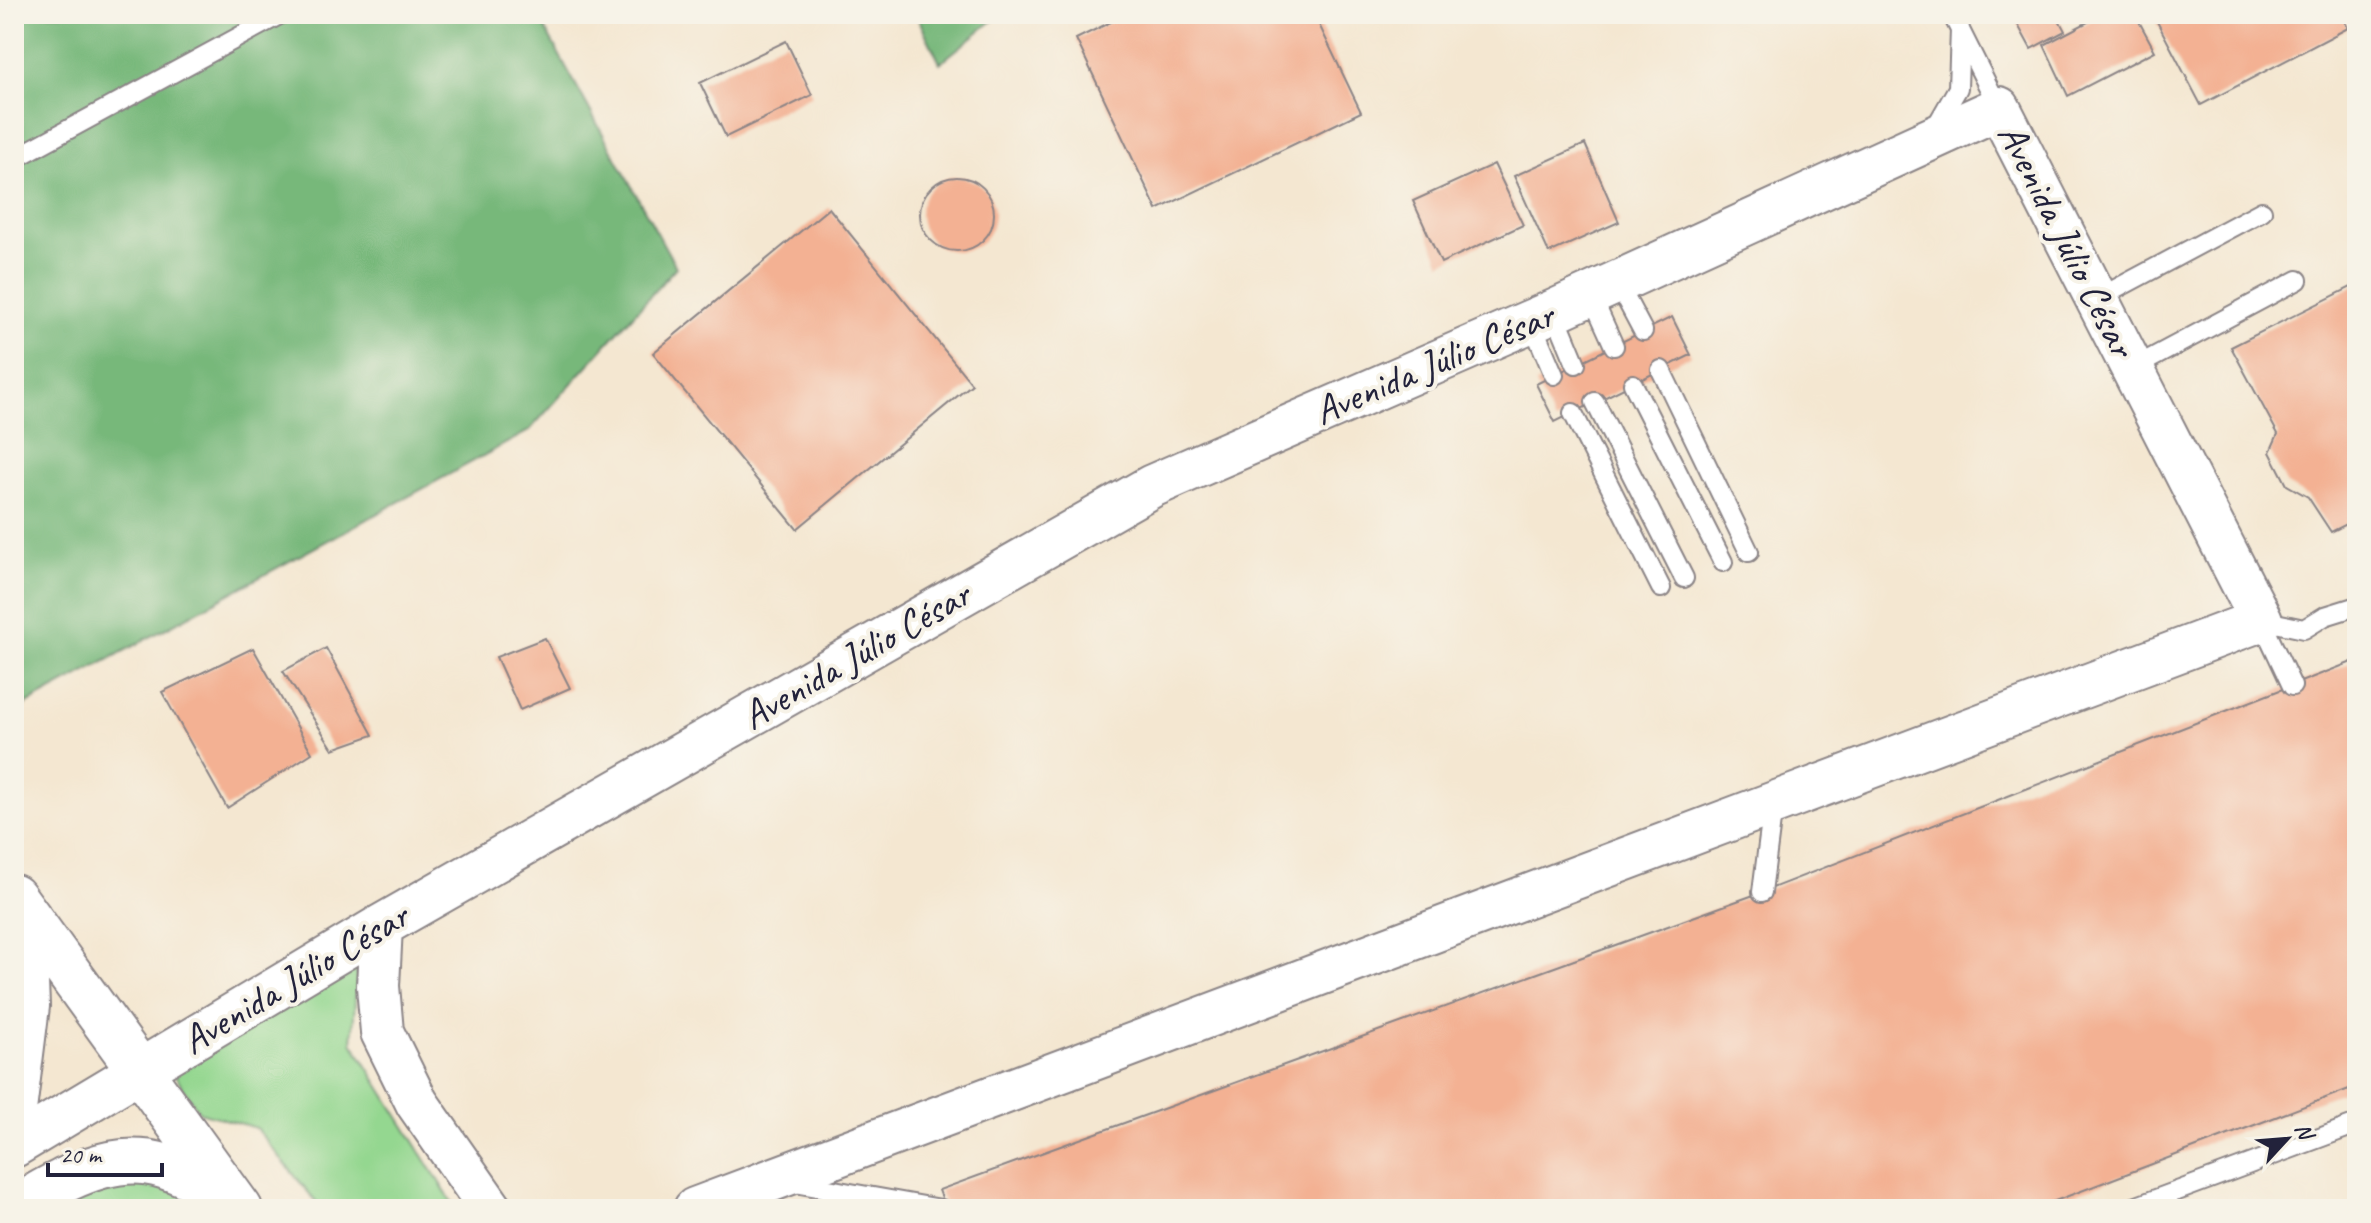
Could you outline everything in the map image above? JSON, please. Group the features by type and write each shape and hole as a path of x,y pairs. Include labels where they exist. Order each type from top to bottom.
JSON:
{"main road":[{"path":"19,903 139,1070"},
{"path":"14,1110 27,1006 19,903"},
{"name":"Avenida Júlio César","path":"139,1070 239,1208"},
{"name":"Avenida Júlio César","path":"21,1209 34,1194 91,1168 131,1159 162,1163 191,1175 239,1208"}],"street":[{"name":"Avenida Júlio César","path":"14,1146 381,926 1152,486 1573,302 1999,108 2261,620"},
{"path":"695,1209 2261,620"},
{"path":"381,926 378,986 382,1032 417,1103 491,1209"}],"lane":[{"path":"14,159 281,14"},
{"path":"1956,22 1999,108"},
{"path":"1925,143 1948,110 1958,88 1956,22"},
{"path":"2097,299 2262,211"},
{"path":"2133,368 2298,280"},
{"path":"1573,302 1643,331"},
{"path":"1573,302 1614,346"},
{"path":"1573,302 1576,364"},
{"path":"1554,375 1573,302"},
{"path":"1661,370 1749,552"},
{"path":"1633,384 1723,562"},
{"path":"1595,402 1684,578"},
{"path":"1573,413 1661,588"},
{"path":"2261,620 2304,629 2325,616 2357,606"},
{"path":"2261,620 2284,675 2292,686"},
{"path":"1762,892 1773,805"},
{"path":"2129,1209 2357,1124"},
{"path":"771,1179 941,1209"}],"green space":[{"path":"14,14 537,14 676,267 529,431 14,711"},
{"path":"916,14 1001,14 940,63"},
{"path":"358,961 352,1042 456,1209 322,1209 256,1128 199,1112 171,1069"},
{"path":"148,1178 192,1201 200,1209 56,1209 103,1183"}],"building":[{"path":"1127,14 1314,14 1361,112 1157,210 1076,39"},
{"path":"2012,14 2056,14 2065,31 2031,49"},
{"path":"2103,14 2135,14 2155,51 2068,96 2044,45"},
{"path":"2153,14 2341,14 2348,28 2201,105"},
{"path":"786,41 812,95 726,137 700,83"},
{"path":"1585,144 1619,222 1549,253 1514,176"},
{"path":"1494,164 1523,225 1441,263 1413,201"},
{"path":"957,177 971,180 983,188 991,200 994,214 991,228 983,240 971,248 957,251 943,248 931,240 923,228 920,214 923,200 931,188 943,180"},
{"path":"829,208 972,384 797,529 653,353"},
{"path":"2357,284 2357,519 2331,532 2308,497 2287,485 2270,452 2278,434 2231,347"},
{"path":"1672,317 1691,355 1555,422 1536,384"},
{"path":"545,638 570,688 520,710 496,657"},
{"path":"253,648 312,753 227,808 162,692"},
{"path":"326,648 373,735 333,749 283,671"},
{"path":"2357,660 2357,1086 2034,1209 946,1209 939,1190 1762,892"}]}
